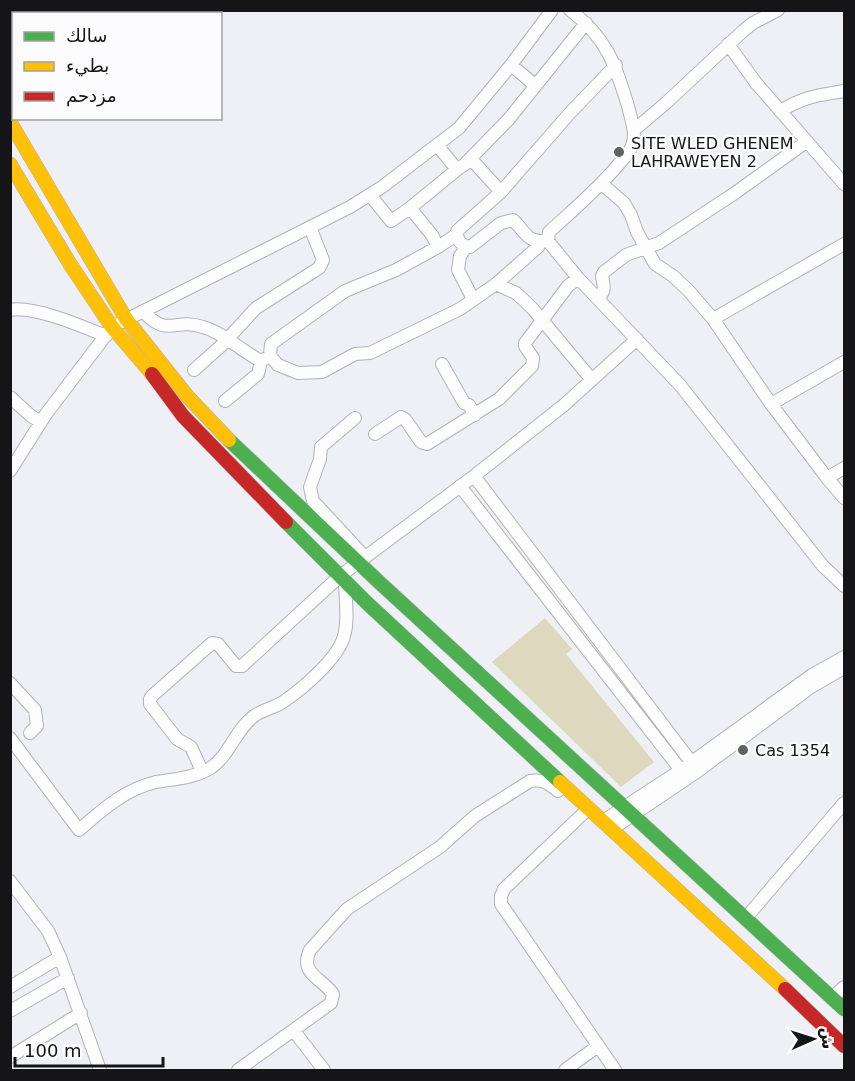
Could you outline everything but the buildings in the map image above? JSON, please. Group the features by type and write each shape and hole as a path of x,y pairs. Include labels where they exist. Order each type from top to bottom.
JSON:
{"street":[{"path":"10,471 41,422 109,332 143,310 370,195 459,128 511,65 552,10"},
{"path":"143,310 154,323 164,327 192,324 206,328 298,373 322,372 355,354 370,353 460,309 496,284 538,247 549,232 602,184 630,149 634,136 616,65 586,22 570,10"},
{"path":"634,130 753,23 778,10"},
{"path":"370,195 391,221 410,208 471,159 501,129 586,22"},
{"path":"728,44 780,111 844,184"},
{"path":"511,65 536,85"},
{"path":"225,400 258,374 271,344 345,291 396,270 456,235 459,227 501,192 569,114 616,65"},
{"path":"780,111 811,96 844,92"},
{"path":"10,122 126,319 188,397 211,422 361,559 628,812 844,1009"},
{"path":"598,299 604,292 602,276 604,272 626,255 659,243 705,214 807,142"},
{"path":"437,145 455,167 459,168"},
{"path":"471,159 501,192"},
{"path":"10,164 109,332 158,382 183,416 342,578 587,810"},
{"path":"602,184 624,202 645,249 655,264 688,290 713,320 771,404 826,478 844,498"},
{"path":"410,208 432,235 438,247"},
{"path":"472,299 458,270 460,256 466,247 474,245 501,223 510,220 516,221 528,238 544,241 680,385 823,566 844,586"},
{"path":"194,370 222,345 255,308 319,268 323,260 310,227"},
{"path":"456,235 466,247"},
{"path":"713,320 844,244"},
{"path":"375,434 401,417 405,419 421,442 427,444 499,399 532,366 533,358 525,343 568,286 578,278"},
{"path":"496,284 516,293 532,308 541,322 592,380"},
{"path":"10,310 27,309 109,332"},
{"path":"202,771 191,747 177,739 150,704 150,699 212,643 218,644 240,667 361,559 474,476 564,405 637,339"},
{"path":"771,404 844,362"},
{"path":"442,364 464,403 469,405 476,415"},
{"path":"10,397 41,422"},
{"path":"356,418 322,444 310,492 315,505 361,559"},
{"path":"826,478 844,468"},
{"path":"474,476 695,766"},
{"path":"460,486 684,774"},
{"path":"10,738 79,830 115,800 135,789 155,782 181,779 210,768 222,758 253,717 282,702 312,678 335,655 345,633 342,578"},
{"path":"695,766 812,675 844,657"},
{"path":"608,825 811,687 844,668"},
{"path":"11,685 35,710 37,726 30,733"},
{"path":"238,1071 331,1003 333,994 308,969 306,957 347,909 440,847 475,816 530,781 539,779 546,781 608,825 810,1011 844,1046"},
{"path":"587,810 504,889 501,896 503,910 615,1071"},
{"path":"745,918 842,812"},
{"path":"12,886 48,931 68,978 100,1071"},
{"path":"10,987 60,957"},
{"path":"10,1011 68,978"},
{"path":"832,998 844,987"},
{"path":"10,1057 81,1013"},
{"path":"294,1031 324,1071"},
{"path":"565,1071 598,1046"}],"shaded area":[{"path":"545,618 572,649 566,654 654,762 621,787 492,662"}],"traffic: fast":[{"path":"229,440 380,583 844,1009"},
{"path":"286,522 367,603 560,782"}],"traffic: slow":[{"path":"10,122 126,319 188,397 229,440"},
{"path":"10,164 70,264 112,327 152,374"},
{"path":"560,782 785,989"}],"traffic: jam":[{"path":"152,374 183,416 286,522"},
{"path":"785,989 844,1046"}],"place":[{"name":"SITE WLED GHENEM LAHRAWEYEN 2","path":"619,152"},
{"name":"Cas 1354","path":"743,750"}]}
